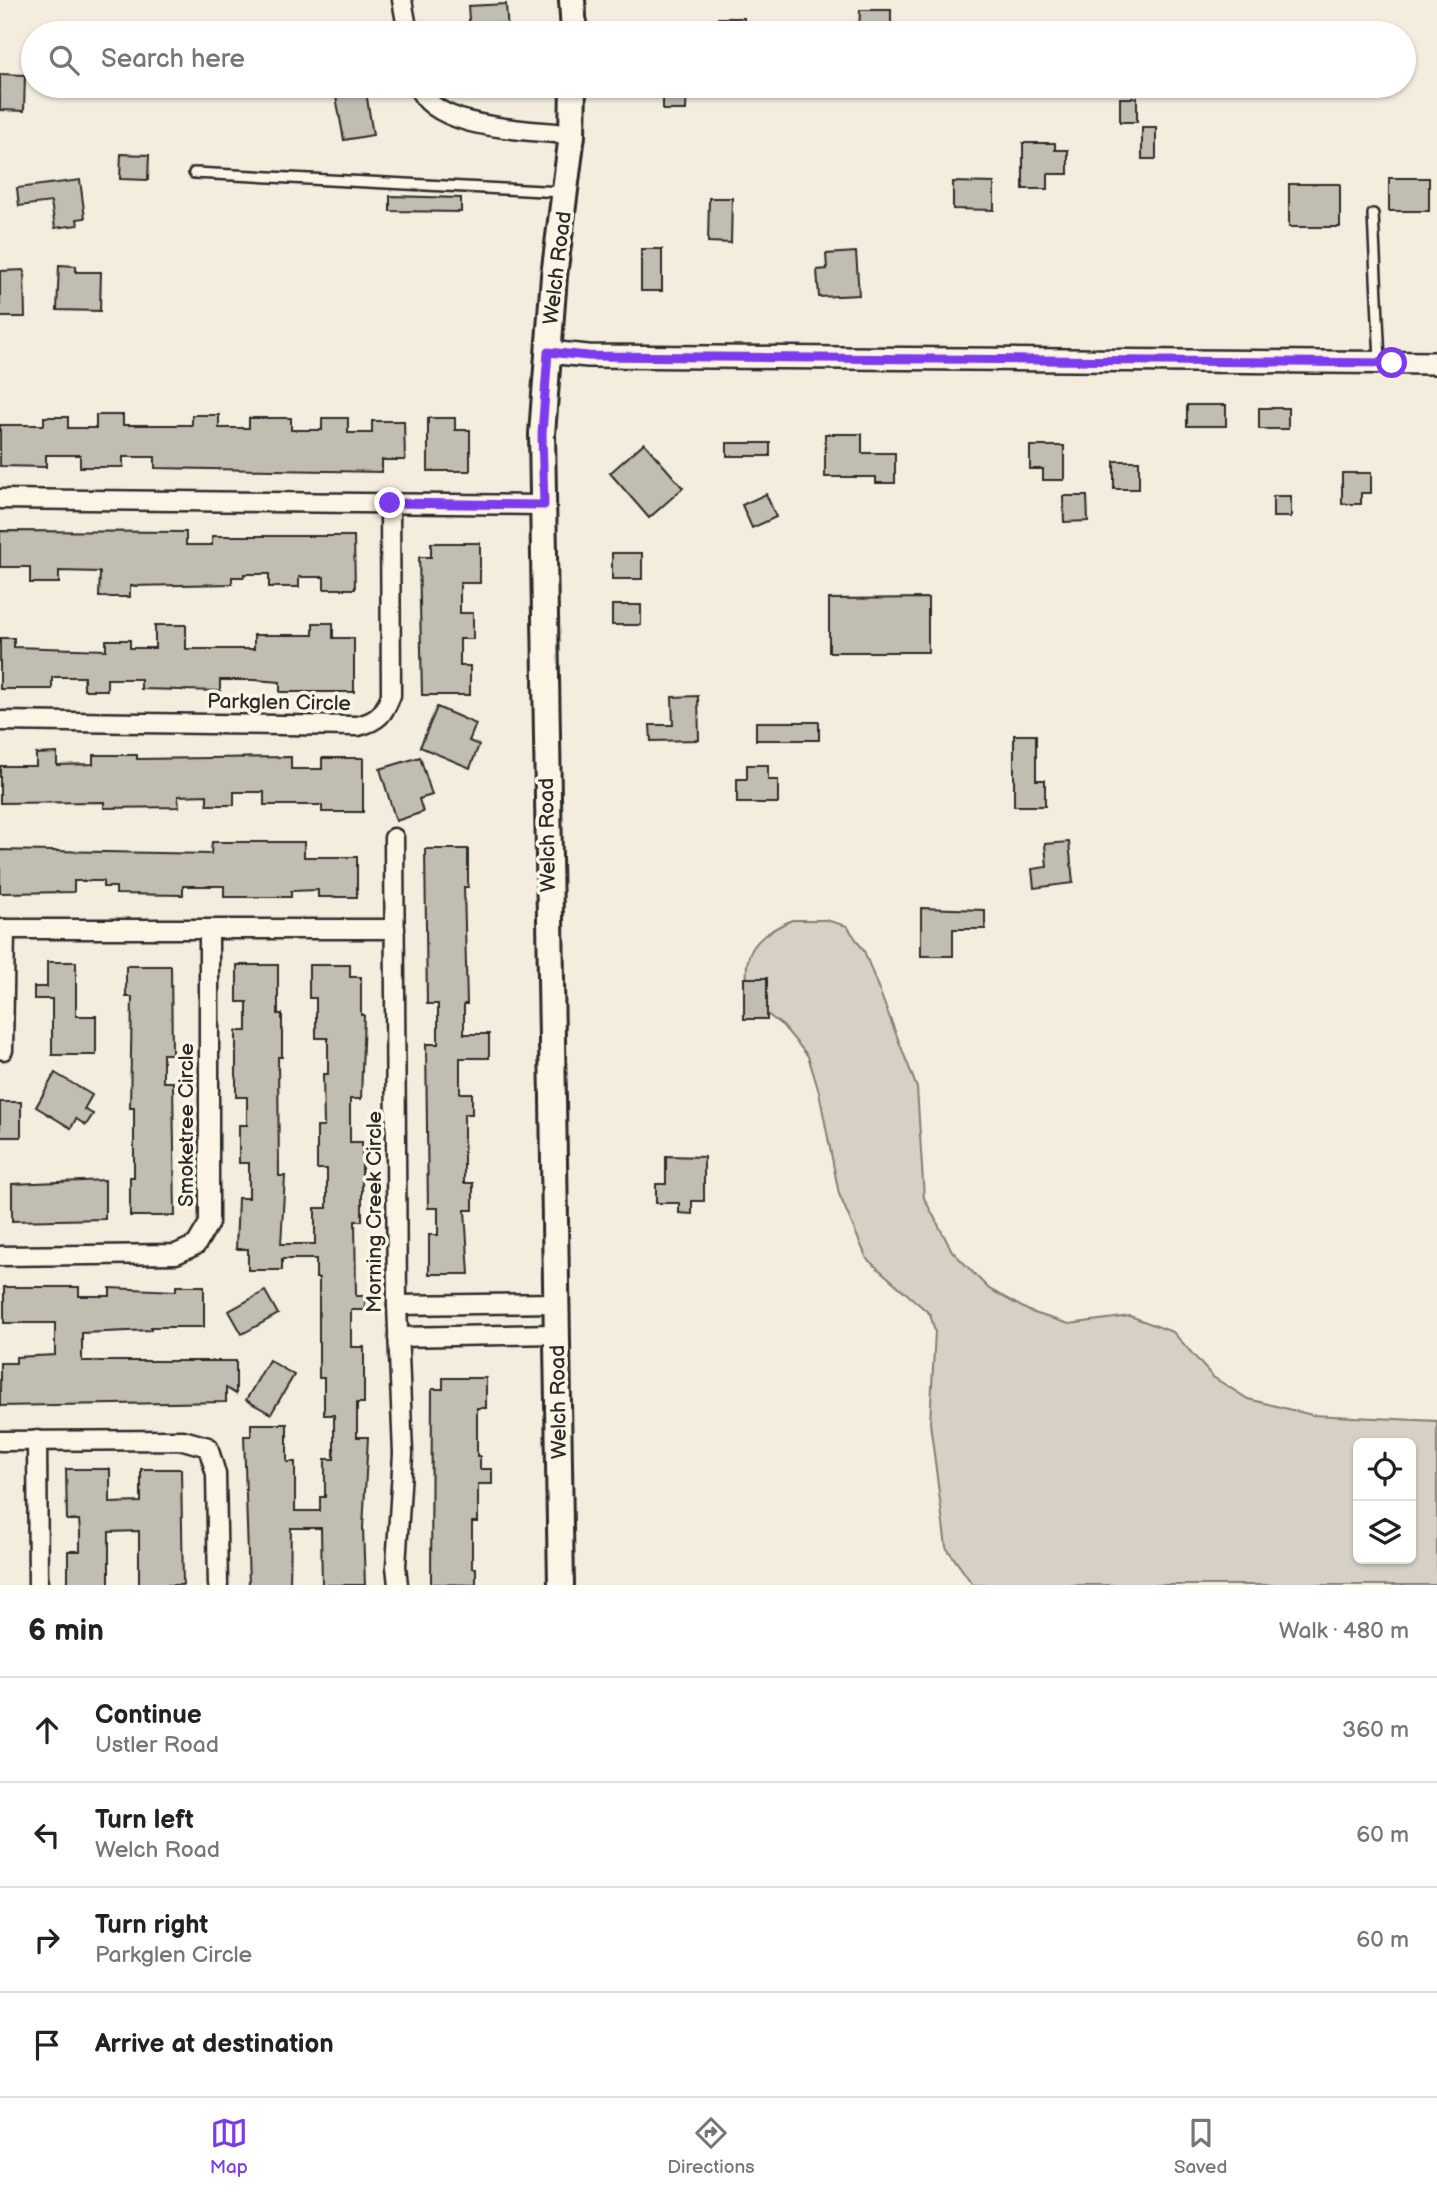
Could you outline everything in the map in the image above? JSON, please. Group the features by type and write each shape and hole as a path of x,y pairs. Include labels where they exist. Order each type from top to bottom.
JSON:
{"main road":[{"path":"572,0 573,21"},
{"name":"Welch Road","path":"561,1585 542,434 548,352 572,135 573,98"}],"street":[{"path":"402,0 406,21"},
{"path":"425,98 454,118 572,135"},
{"path":"548,352 614,357 1437,363"},
{"path":"0,499 544,505"},
{"name":"Parkglen Circle","path":"0,721 358,726 373,722 385,713 391,695 390,503"},
{"name":"Morning Creek Circle","path":"394,838 397,1305 404,1454 396,1566 398,1585"},
{"path":"3,1050 2,929 395,929"},
{"name":"Smoketree Circle","path":"0,1256 176,1254 196,1245 209,1223 209,930"},
{"path":"397,1305 556,1303"},
{"path":"398,1337 557,1334"},
{"path":"37,1440 38,1585"},
{"path":"0,1441 183,1440 208,1447 216,1474 218,1585"}],"lane":[{"path":"194,173 566,192"},
{"path":"1373,214 1380,363"}],"shaded area":[{"path":"792,920 826,920 847,926 864,951 917,1088 924,1198 952,1251 989,1289 1031,1312 1069,1324 1130,1316 1173,1332 1213,1377 1248,1399 1312,1415 1437,1421 1437,1585 973,1585 946,1547 930,1423 935,1331 930,1314 867,1259 839,1194 819,1092 808,1056 783,1026 750,1001 747,985 748,961 751,951 766,935"}],"building":[{"path":"506,4 507,21 469,21 468,6"},
{"path":"860,10 891,10 891,21 860,21"},
{"path":"718,18 744,18 744,21 718,21"},
{"path":"0,74 21,75 24,111 0,110"},
{"path":"336,98 367,98 373,135 344,140"},
{"path":"663,98 686,98 686,110 663,110"},
{"path":"1120,98 1137,98 1137,122 1120,122"},
{"path":"1142,127 1156,127 1156,159 1142,159"},
{"path":"1023,143 1055,143 1055,150 1068,150 1068,174 1048,174 1048,189 1023,189"},
{"path":"121,154 149,155 148,180 120,179"},
{"path":"1389,178 1429,178 1429,211 1389,211"},
{"path":"80,180 85,218 77,219 78,225 55,228 51,202 19,206 17,188"},
{"path":"953,182 994,183 994,210 953,209"},
{"path":"1289,184 1340,184 1340,227 1289,227"},
{"path":"390,196 461,198 461,212 390,211"},
{"path":"709,198 732,198 731,243 708,242"},
{"path":"641,249 662,249 662,291 641,291"},
{"path":"856,252 859,295 819,297 817,270 827,269 826,254"},
{"path":"59,265 76,266 76,272 101,272 100,311 57,310"},
{"path":"24,270 25,317 0,317 0,271"},
{"path":"1187,405 1226,405 1226,426 1187,426"},
{"path":"1259,408 1288,408 1288,429 1259,429"},
{"path":"96,415 123,415 123,425 192,425 192,415 219,415 219,428 249,428 249,418 291,418 291,430 322,430 322,418 348,418 348,433 372,433 372,421 404,421 405,460 382,460 382,472 155,468 155,457 123,457 123,467 80,467 80,455 46,455 46,467 0,466 0,425 44,425 44,417 68,417 68,428 96,428"},
{"path":"428,418 455,418 455,430 470,430 470,471 428,471"},
{"path":"825,434 862,434 862,453 895,453 895,483 876,483 876,477 825,477"},
{"path":"644,443 683,488 649,518 610,473"},
{"path":"727,443 770,443 770,456 727,456"},
{"path":"1030,446 1064,446 1064,480 1043,480 1043,469 1030,469"},
{"path":"1114,461 1139,461 1139,489 1114,489"},
{"path":"1342,473 1371,473 1371,493 1361,493 1361,504 1342,504"},
{"path":"766,494 776,517 752,528 742,505"},
{"path":"1063,496 1087,496 1088,521 1064,522"},
{"path":"1273,496 1291,496 1291,517 1273,517"},
{"path":"0,531 186,532 186,545 212,545 212,536 354,536 355,589 324,589 324,577 299,577 299,587 269,587 269,574 244,574 244,577 232,577 232,584 130,586 130,597 99,597 100,572 59,571 59,583 30,583 30,567 0,567"},
{"path":"431,543 480,543 480,583 460,583 460,613 473,613 473,639 460,639 460,666 470,666 470,695 422,695 419,557 431,557"},
{"path":"612,553 642,553 642,579 612,579"},
{"path":"928,598 928,652 829,652 829,599"},
{"path":"612,605 641,605 641,625 612,625"},
{"path":"313,623 333,623 333,638 354,638 354,692 280,692 280,682 254,680 220,680 220,691 141,689 141,679 107,679 107,690 84,690 84,677 52,677 52,689 0,689 0,638 14,638 14,647 106,650 106,640 130,640 130,648 155,648 155,625 186,625 186,649 254,649 254,635 313,635"},
{"path":"698,696 699,740 651,741 650,725 673,725 672,697"},
{"path":"437,707 476,724 469,741 479,745 470,768 420,747"},
{"path":"756,722 819,722 819,740 756,740"},
{"path":"1014,735 1036,735 1036,780 1045,780 1045,806 1014,806"},
{"path":"57,753 57,765 93,764 93,755 137,755 137,759 291,757 291,769 322,769 322,758 363,758 363,812 322,812 322,805 264,805 264,792 234,792 234,805 207,805 207,795 178,796 179,807 104,808 104,802 0,803 0,766 36,766 36,754"},
{"path":"420,757 432,795 419,799 423,812 396,821 380,769"},
{"path":"747,765 768,765 768,780 778,780 778,803 737,803 737,779 747,779"},
{"path":"212,842 304,842 304,857 357,857 357,897 318,897 318,890 291,891 291,897 224,897 224,886 183,886 183,895 116,894 116,887 103,887 103,881 74,881 74,892 0,893 0,850 211,854"},
{"path":"1069,842 1073,883 1034,888 1032,869 1047,867 1045,844"},
{"path":"425,849 468,849 468,887 464,887 467,1004 464,1004 464,1034 489,1034 489,1058 460,1058 460,1093 472,1093 472,1114 464,1114 464,1183 473,1183 473,1210 465,1210 469,1274 429,1274 429,1235 438,1235 438,1208 428,1208 426,1044 438,1044 438,1004 427,1004"},
{"path":"921,908 985,910 985,929 953,929 953,956 921,956"},
{"path":"47,962 76,962 76,1016 96,1016 96,1055 52,1055 52,999 34,999 34,987 47,987"},
{"path":"237,965 278,965 278,1014 282,1014 282,1057 278,1057 279,1176 285,1176 281,1244 315,1244 315,1208 327,1208 327,1169 317,1169 317,1127 324,1127 323,1074 328,1074 328,1038 316,1038 316,998 309,998 309,965 350,965 350,977 361,977 361,1015 364,1015 361,1099 350,1099 350,1142 362,1142 362,1221 355,1221 356,1296 365,1296 365,1310 351,1310 351,1347 364,1347 364,1403 357,1403 357,1437 368,1437 363,1528 365,1585 322,1585 321,1528 291,1528 290,1585 249,1585 244,1436 251,1436 251,1424 287,1424 287,1462 295,1462 295,1511 320,1511 320,1497 325,1497 325,1459 334,1459 334,1415 324,1415 324,1378 319,1378 319,1278 316,1278 316,1259 282,1259 282,1270 248,1270 248,1249 236,1249 238,1198 249,1198 249,1163 239,1163 239,1125 247,1125 247,1097 236,1097 236,1031 247,1031 247,1002 237,1002"},
{"path":"126,966 171,966 172,1054 163,1054 163,1082 173,1082 175,1216 130,1216 130,1177 134,1177 134,1108 130,1108 132,997 126,997"},
{"path":"744,978 767,978 767,1019 744,1019"},
{"path":"55,1073 92,1095 84,1109 93,1114 86,1125 76,1119 71,1128 36,1107"},
{"path":"0,1102 21,1102 21,1137 0,1137"},
{"path":"666,1156 704,1157 704,1201 692,1201 692,1214 679,1213 679,1203 656,1203 656,1184 666,1184"},
{"path":"105,1180 105,1219 12,1221 12,1184"},
{"path":"176,1286 204,1286 204,1327 151,1327 151,1330 82,1333 82,1361 236,1361 236,1394 226,1388 226,1402 0,1406 0,1363 16,1363 16,1357 55,1355 55,1323 4,1323 4,1287 79,1287 79,1296 110,1296 110,1288 176,1291"},
{"path":"265,1291 278,1314 242,1334 229,1311"},
{"path":"269,1360 294,1375 271,1414 246,1400"},
{"path":"443,1378 486,1378 486,1408 477,1408 477,1456 480,1456 480,1469 492,1469 492,1484 478,1484 478,1522 472,1522 472,1568 476,1568 476,1585 431,1584 432,1389 443,1389"},
{"path":"66,1469 110,1469 110,1503 141,1502 141,1469 181,1469 183,1585 139,1585 139,1531 109,1532 109,1585 68,1585 68,1551 80,1551 80,1532 79,1520 67,1520"}],"route":[{"path":"390,503 544,505 542,434 548,352 588,356 1392,363"}]}
